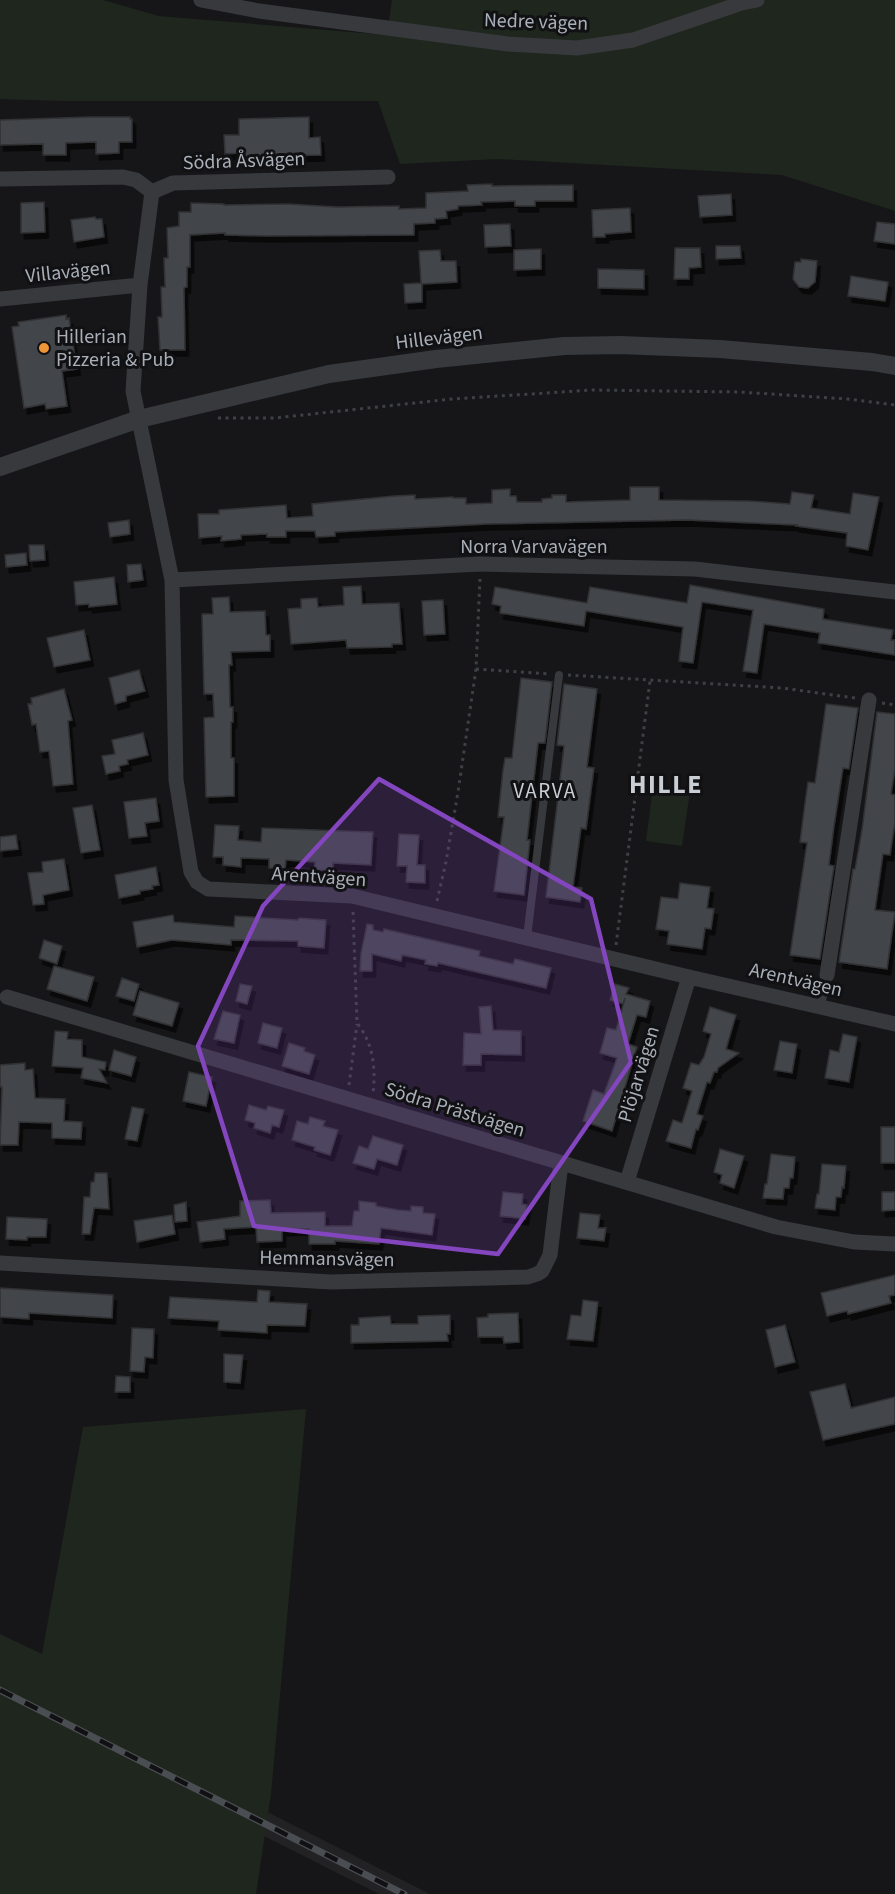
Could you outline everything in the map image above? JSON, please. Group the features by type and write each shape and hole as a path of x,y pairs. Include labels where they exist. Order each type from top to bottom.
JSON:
{"street":[{"name":"Nedre vägen","path":"201,0 260,11 507,44 577,48 633,39 757,0"},
{"path":"0,179 123,177 136,180 152,192"},
{"name":"Södra Åsvägen","path":"152,192 173,183 388,177"},
{"name":"Villavägen","path":"139,419 133,391 133,375 140,285 152,192"},
{"name":"Villavägen","path":"0,299 140,285"},
{"name":"Hillevägen","path":"0,467 139,419 347,371 446,358 564,346 620,345 720,349 861,360 895,366"},
{"name":"Arentvägen","path":"139,419 172,580 176,780 194,878 202,887 352,896 895,1024"},
{"name":"Norra Varvavägen","path":"172,580 480,564 694,569 895,591"},
{"path":"826,975 869,700"},
{"name":"Plöjarvägen","path":"627,1182 689,977"},
{"name":"Södra Prästvägen","path":"7,997 776,1227 854,1242 895,1244"},
{"name":"Hemmansvägen","path":"0,1263 331,1282 528,1277 542,1270 550,1255 561,1163"}],"lane":[{"path":"527,937 559,675"},
{"path":"820,1006 826,975"}],"path":[{"path":"218,418 275,418 452,399 593,390 740,392 848,399 895,405"},
{"path":"434,915 447,862 476,669 480,564"},
{"path":"476,669 782,688 895,705"},
{"path":"614,959 650,681"},
{"path":"348,1099 357,1023 352,896"},
{"path":"357,1023 368,1038 371,1050 375,1080 371,1106"}],"highlighted area":[{"path":"379,779 591,899 631,1062 498,1254 254,1226 198,1046 263,906"}],"shaded area":[{"path":"0,0 103,0 159,16 387,35 392,0 895,0 895,211 782,175 498,159 400,164 378,101 0,99"},
{"path":"653,787 690,792 682,846 646,841"},
{"path":"306,1409 271,1794 256,1894 0,1894 0,1634 42,1654 83,1427"},
{"path":"0,1677 430,1894 379,1894 242,1825"}],"building":[{"path":"130,117 132,119 132,142 119,142 119,153 96,154 96,142 66,143 66,155 43,155 43,144 0,145 0,120"},
{"path":"309,117 309,138 320,137 321,155 240,157 240,153 225,154 224,135 239,135 239,119"},
{"path":"492,184 492,186 573,185 573,201 535,201 535,206 515,206 515,201 481,202 482,205 458,206 458,209 446,211 447,218 435,219 435,223 414,224 414,235 265,236 225,235 225,233 190,235 190,267 187,267 187,287 184,288 185,350 160,350 158,317 162,317 161,287 165,287 164,258 168,258 167,228 179,226 179,212 191,212 191,203 426,208 426,193 468,191 467,185"},
{"path":"731,194 732,215 700,217 698,196"},
{"path":"44,202 45,232 21,233 21,203"},
{"path":"630,208 631,232 593,237 592,210"},
{"path":"95,217 102,219 104,237 74,242 71,220"},
{"path":"877,222 895,224 895,244 874,241"},
{"path":"510,224 511,246 485,247 484,225"},
{"path":"716,246 740,246 741,258 716,259"},
{"path":"675,248 700,248 701,267 689,268 689,279 674,279"},
{"path":"541,249 541,269 514,270 514,250"},
{"path":"440,250 441,261 456,261 457,282 422,284 422,302 405,303 404,284 421,283 419,251"},
{"path":"801,259 817,261 815,282 808,288 799,287 793,279 795,262 801,262"},
{"path":"598,269 644,270 644,289 598,288"},
{"path":"851,276 888,282 885,301 848,296"},
{"name":"Hillerian Pizzeria & Pub","path":"66,315 66,319 69,318 77,369 62,371 67,406 46,409 45,404 24,408 12,327 19,326 18,322"},
{"path":"630,487 659,487 659,500 790,504 792,492 814,495 811,508 850,514 853,493 879,497 868,550 846,546 847,533 797,525 687,520 487,524 335,532 335,536 316,537 315,531 286,531 286,537 267,537 267,534 241,535 241,539 221,541 222,536 199,538 198,514 219,514 219,510 286,505 287,518 313,516 312,504 394,496 415,495 415,499 453,497 466,498 466,504 492,503 492,490 510,489 510,496 516,496 517,502 542,502 542,499 552,498 552,495 566,495 566,502 630,500"},
{"path":"129,520 130,534 110,537 108,523"},
{"path":"29,545 44,545 45,560 30,561"},
{"path":"26,553 27,565 6,567 5,555"},
{"path":"141,564 143,580 128,582 127,565"},
{"path":"114,577 117,604 89,607 89,604 76,605 74,582"},
{"path":"690,585 824,609 823,619 893,630 891,640 895,640 895,655 818,643 820,633 764,624 757,673 743,671 753,610 702,602 693,663 679,661 683,627 586,611 584,626 500,613 501,606 492,604 495,587 587,603 590,587 687,603"},
{"path":"361,586 362,604 399,603 402,644 392,644 392,647 347,648 346,640 291,644 288,609 301,608 301,599 317,598 318,607 344,605 343,587"},
{"path":"229,597 230,612 265,611 266,635 270,635 270,651 231,652 232,665 229,665 230,707 233,707 231,758 234,758 234,796 206,797 204,718 214,717 213,694 204,694 202,614 213,614 212,598"},
{"path":"443,600 445,634 424,635 422,601"},
{"path":"84,630 90,660 54,667 47,638"},
{"path":"139,670 145,691 126,696 126,701 115,704 109,678"},
{"path":"521,678 552,682 545,743 538,743 527,840 530,840 524,895 494,891 504,817 498,817 503,770 505,758 512,758"},
{"path":"564,684 597,689 587,767 594,768 586,829 581,828 573,887 582,888 580,902 546,897 564,746 557,745"},
{"path":"64,689 72,720 68,721 73,784 53,786 49,751 40,752 36,724 32,725 28,704 32,704 31,698"},
{"path":"826,704 858,708 849,769 843,768 834,826 829,865 834,866 820,959 790,955 807,843 800,842 808,782 815,783"},
{"path":"877,712 895,714 895,769 891,794 895,795 895,822 890,855 883,854 875,910 895,912 887,969 839,962 853,869 855,869 862,830"},
{"path":"143,733 148,755 127,760 128,764 119,766 120,771 106,774 102,756 115,754 112,740"},
{"path":"156,798 159,821 145,823 147,836 129,838 124,802"},
{"path":"92,805 100,850 81,853 73,808"},
{"path":"215,825 239,826 238,840 261,842 262,828 373,832 371,865 333,863 333,871 314,870 315,862 286,860 285,869 269,868 269,859 241,858 241,867 223,865 223,857 213,857"},
{"path":"399,834 419,835 417,865 425,865 425,883 406,882 407,866 397,866"},
{"path":"16,835 18,849 0,851 0,837"},
{"path":"64,859 69,890 43,895 44,904 33,905 28,873 43,872 42,862"},
{"path":"156,867 159,885 152,886 153,889 140,891 140,894 119,898 115,875"},
{"path":"680,883 710,887 707,908 714,909 711,929 705,928 702,949 667,944 669,931 656,929 661,897 678,899"},
{"path":"173,915 174,922 234,927 235,916 326,920 324,948 298,946 298,941 231,940 231,945 172,940 137,947 133,922"},
{"path":"367,924 373,925 373,930 383,932 384,929 480,951 479,956 513,964 515,959 551,968 546,988 438,963 437,966 425,964 426,960 402,955 401,961 372,954 372,971 360,971"},
{"path":"44,940 62,946 57,964 39,958"},
{"path":"54,966 94,977 87,1001 47,989"},
{"path":"122,978 139,984 134,1001 116,996"},
{"path":"240,984 252,986 247,1004 236,1001"},
{"path":"615,984 629,988 626,994 650,1001 646,1017 637,1015 628,1044 637,1047 612,1131 583,1121 593,1090 604,1094 617,1058 600,1053 607,1028 616,1030 625,998 623,1004 610,1000"},
{"path":"140,991 179,1003 172,1026 133,1015"},
{"path":"491,1006 493,1030 521,1031 521,1055 481,1054 481,1065 463,1065 464,1033 481,1034 479,1007"},
{"path":"710,1007 736,1015 726,1049 739,1053 718,1068 710,1083 707,1082 697,1114 703,1116 698,1130 696,1129 691,1148 666,1141 673,1120 682,1123 692,1091 683,1088 691,1063 699,1065 704,1057 711,1034 703,1031"},
{"path":"223,1011 240,1015 234,1043 214,1039"},
{"path":"263,1023 282,1028 277,1048 258,1043"},
{"path":"55,1031 68,1032 67,1039 82,1040 82,1057 106,1062 105,1070 99,1069 107,1083 81,1078 83,1068 52,1066"},
{"path":"843,1034 857,1037 849,1082 825,1078 830,1050 839,1052"},
{"path":"780,1041 797,1044 792,1073 774,1070"},
{"path":"289,1043 305,1048 304,1051 315,1055 309,1074 282,1066"},
{"path":"114,1050 136,1057 131,1076 109,1070"},
{"path":"25,1063 25,1070 33,1069 35,1098 65,1099 64,1121 82,1122 81,1139 52,1138 52,1123 19,1122 18,1145 0,1145 2,1087 0,1087 0,1065"},
{"path":"189,1072 212,1077 206,1106 183,1101"},
{"path":"249,1105 266,1110 268,1106 284,1110 279,1127 272,1125 270,1133 254,1128 255,1123 245,1120"},
{"path":"132,1107 144,1109 137,1141 125,1139"},
{"path":"310,1117 325,1121 323,1126 338,1130 330,1155 314,1150 315,1147 292,1140 297,1121 308,1124"},
{"path":"881,1127 895,1127 895,1163 881,1163"},
{"path":"373,1136 403,1145 397,1165 377,1159 374,1169 353,1163 359,1146 368,1149"},
{"path":"720,1149 744,1156 734,1188 720,1183 722,1175 714,1172"},
{"path":"771,1154 795,1157 793,1178 790,1178 789,1188 784,1188 783,1199 763,1198"},
{"path":"822,1164 846,1166 844,1188 842,1187 841,1197 836,1197 835,1210 815,1208"},
{"path":"95,1173 107,1173 109,1209 94,1208 90,1234 82,1234 84,1197 90,1197 91,1182 94,1182"},
{"path":"503,1192 523,1194 522,1204 527,1205 525,1219 500,1216"},
{"path":"882,1192 895,1192 895,1210 882,1211"},
{"path":"270,1200 271,1213 325,1212 325,1226 352,1226 354,1211 359,1211 359,1201 376,1203 376,1206 398,1210 411,1211 411,1206 423,1207 423,1213 435,1214 432,1235 381,1228 379,1244 335,1241 335,1244 309,1244 309,1229 282,1230 282,1241 257,1242 256,1227 224,1229 225,1239 200,1242 197,1222 240,1216 240,1201"},
{"path":"186,1202 187,1221 175,1222 174,1205"},
{"path":"580,1213 600,1215 598,1228 606,1228 604,1241 577,1238"},
{"path":"172,1215 175,1234 137,1242 134,1221"},
{"path":"7,1217 47,1219 46,1237 27,1237 27,1240 6,1239"},
{"path":"895,1275 895,1295 889,1296 891,1303 848,1314 847,1311 827,1316 821,1293"},
{"path":"0,1288 113,1295 112,1318 29,1313 29,1319 0,1317"},
{"path":"258,1290 270,1291 269,1302 307,1304 305,1326 267,1325 267,1333 218,1330 219,1321 168,1318 170,1297 257,1302"},
{"path":"583,1300 598,1302 593,1341 567,1339 571,1315 581,1316"},
{"path":"518,1313 519,1342 504,1343 503,1337 478,1337 477,1318 488,1317 488,1314"},
{"path":"450,1315 448,1341 351,1343 351,1325 359,1325 359,1318 390,1316 391,1324 418,1324 418,1316"},
{"path":"785,1325 795,1362 775,1367 766,1330"},
{"path":"132,1328 154,1329 153,1358 145,1357 144,1372 130,1371"},
{"path":"224,1354 243,1355 240,1383 224,1382"},
{"path":"116,1376 130,1377 130,1392 115,1392"},
{"path":"845,1384 851,1408 895,1397 895,1424 823,1440 810,1392"}],"railway":[{"path":"0,1690 404,1894"}],"place":[{"name":"Hillerian Pizzeria & Pub","path":"44,348"}],"district":[{"name":"HILLE","path":"666,784"},
{"name":"VARVA","path":"545,791"}]}
